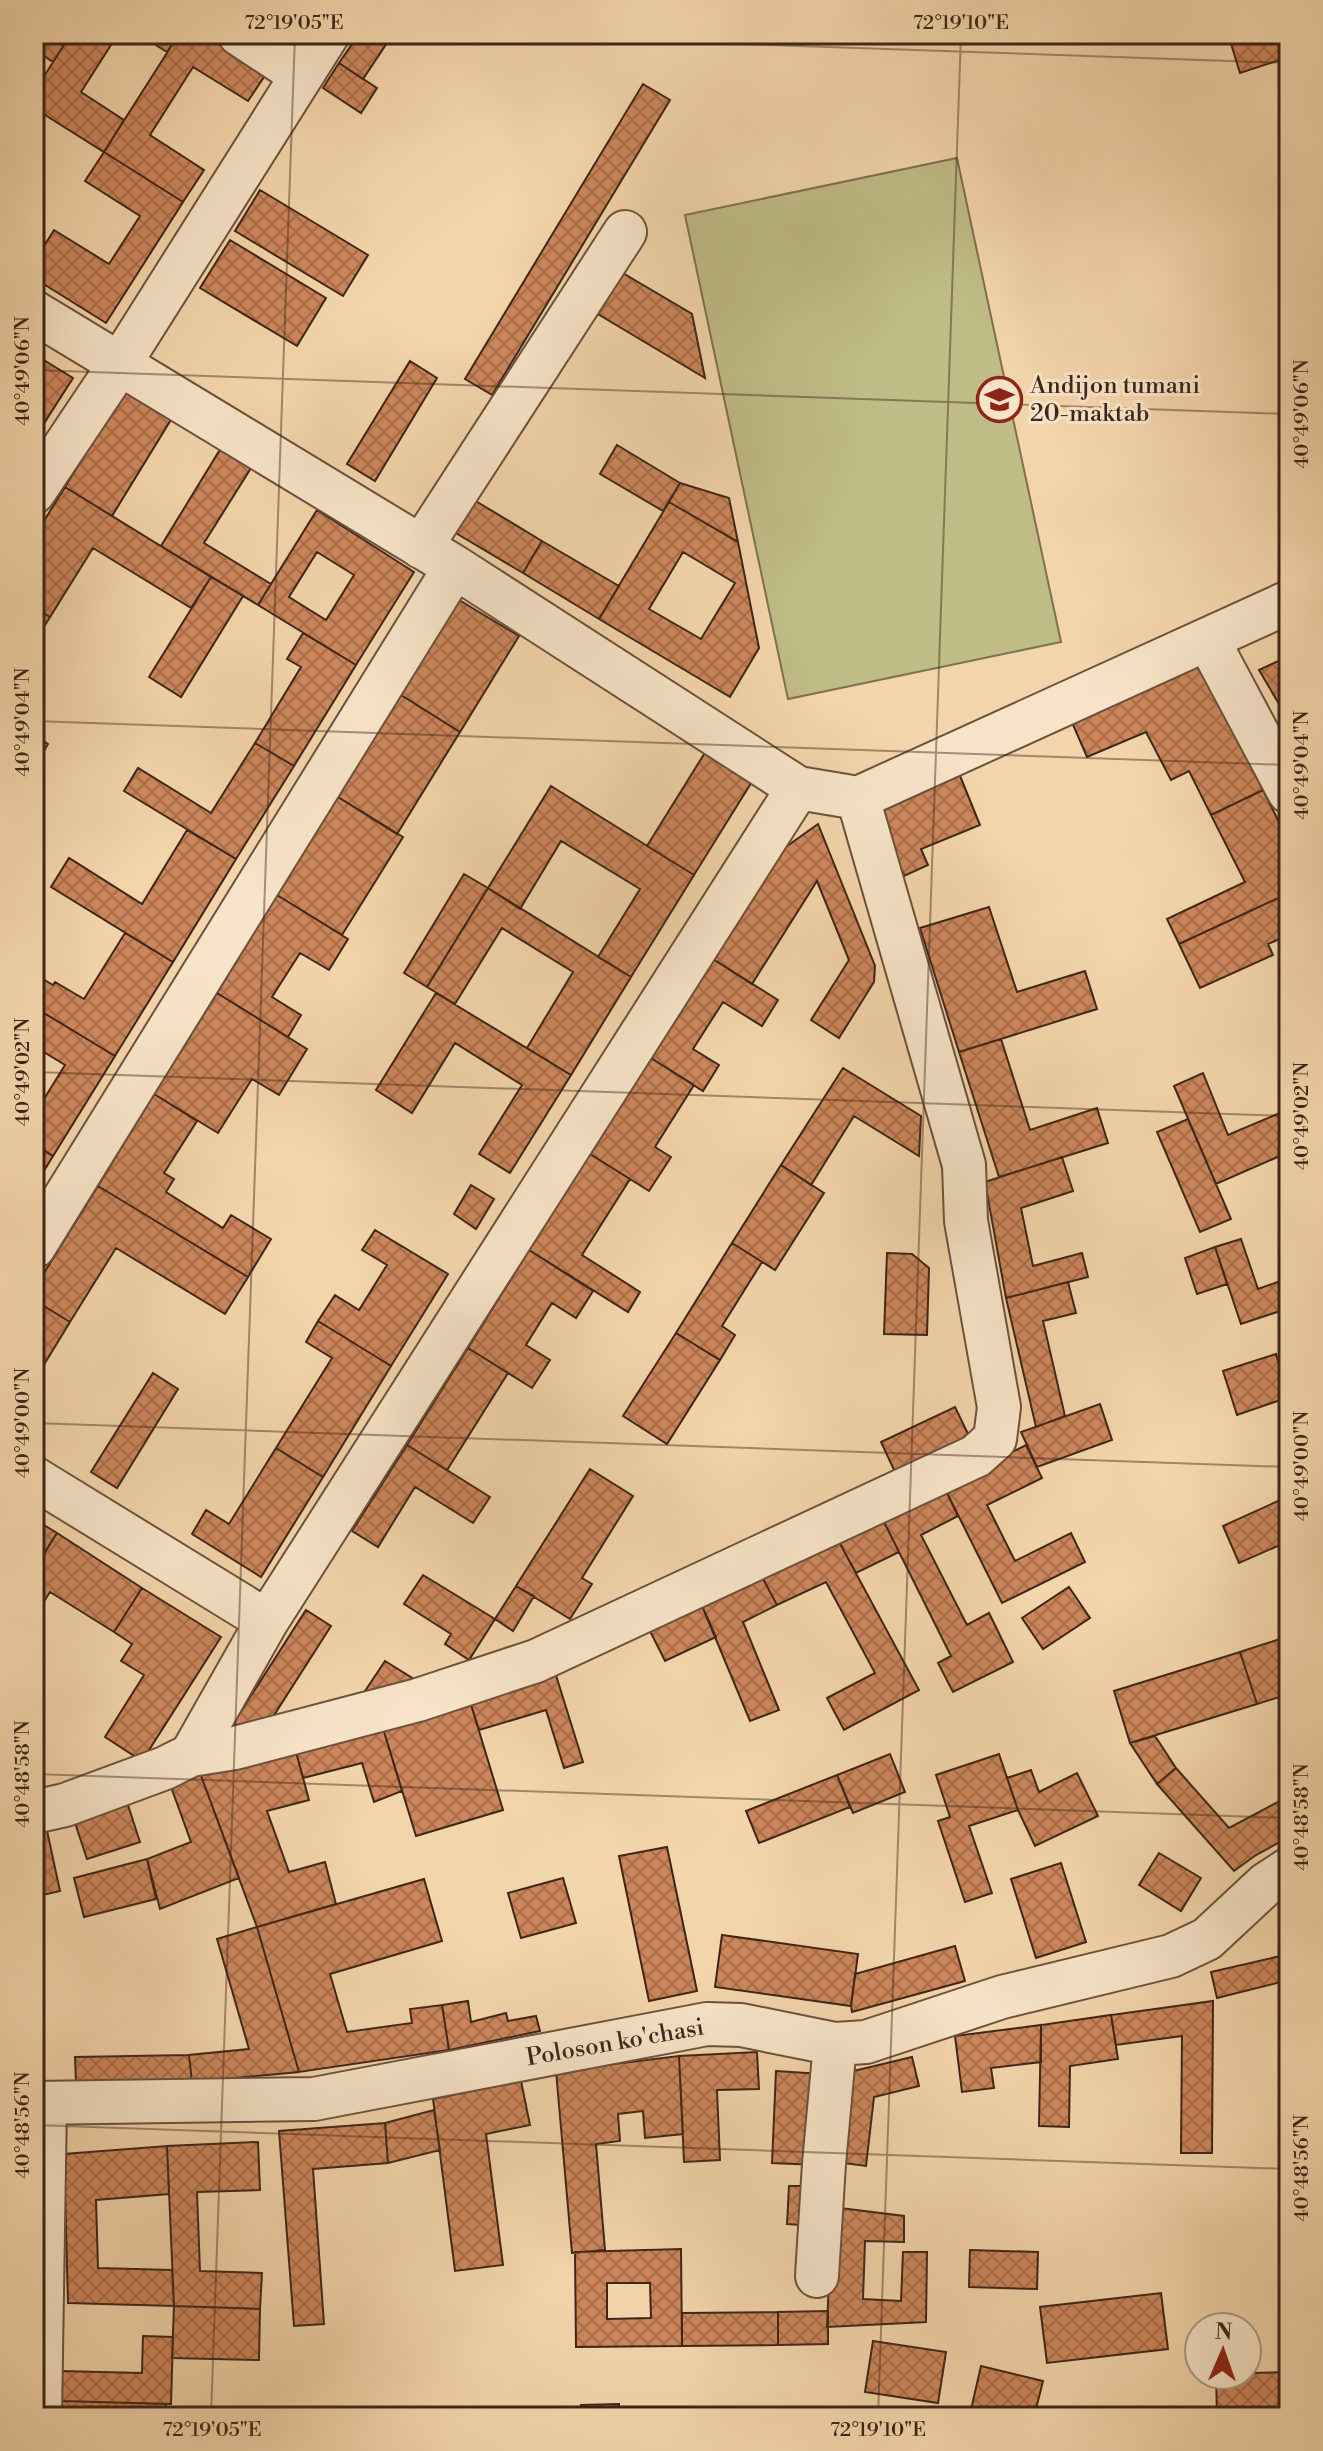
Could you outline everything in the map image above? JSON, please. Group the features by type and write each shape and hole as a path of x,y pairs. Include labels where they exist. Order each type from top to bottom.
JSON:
{"street":[{"path":"239,34 301,75"},
{"path":"34,492 119,365 328,34"},
{"path":"34,1247 625,232"},
{"path":"34,312 438,557 798,788 858,798 1289,602"},
{"path":"1208,640 1289,792"},
{"path":"191,1755 267,1621 798,788"},
{"path":"34,1812 65,1805 165,1768 191,1755 235,1748 418,1700 536,1661 976,1456 995,1439 999,1407 966,1221 964,1165 858,798"},
{"path":"34,1478 267,1621"},
{"name":"Poloson ko'chasi","path":"40,2104 314,2099 707,2024 741,2025 835,2044 866,2042 1002,1997 1171,1956 1207,1939 1266,1884 1289,1869"},
{"path":"817,2276 835,2044"},
{"path":"40,2104 40,2417"}],"shaded area":[{"path":"957,158 1061,642 788,699 685,215"}],"building":[{"path":"36,34 71,34 53,62 34,49"},
{"path":"71,34 118,34 81,92 124,120 104,152 34,108 34,92"},
{"path":"138,34 179,34 167,52"},
{"path":"179,34 203,34 266,74 248,101 193,67 150,135 204,170 183,202 104,152"},
{"path":"359,34 393,34 363,79 339,63"},
{"path":"1228,34 1289,34 1289,57 1240,73"},
{"path":"339,63 377,88 361,113 323,88"},
{"path":"643,84 670,100 492,395 465,379"},
{"path":"104,152 183,202 106,323 34,278 34,262 54,230 109,264 140,216 85,181"},
{"path":"260,190 368,255 343,296 235,231"},
{"path":"230,240 326,298 297,346 200,288"},
{"path":"616,269 692,314 705,378 591,310"},
{"path":"34,354 73,378 34,439"},
{"path":"410,361 437,378 375,481 347,464"},
{"path":"126,388 172,418 112,516 65,487"},
{"path":"617,445 680,483 663,511 600,474"},
{"path":"221,448 251,468 204,543 271,584 258,605 161,546"},
{"path":"680,483 729,498 738,542 669,502"},
{"path":"65,487 211,577 191,608 93,548 50,617 34,607 34,537"},
{"path":"474,500 542,541 523,573 454,532"},
{"path":"669,502 738,542 759,648 730,697 599,619","holes":["683,552 735,583 701,639 649,609"]},
{"path":"317,510 414,572 356,665 258,605","holes":["317,552 354,575 326,620 289,597"]},
{"path":"542,541 619,586 599,619 523,573"},
{"path":"211,577 243,596 181,697 149,677"},
{"path":"459,600 519,636 460,732 401,695"},
{"path":"34,607 50,617 34,643"},
{"path":"303,633 356,665 294,766 255,743 301,667 287,659"},
{"path":"1289,656 1289,721 1259,670"},
{"path":"1200,666 1263,790 1211,815 1189,771 1171,780 1146,732 1087,757 1071,720"},
{"path":"401,695 460,732 397,834 338,797"},
{"path":"34,735 48,744 34,767"},
{"path":"255,743 294,766 236,859 124,791 138,768 211,813"},
{"path":"706,751 753,780 694,875 647,846"},
{"path":"958,771 980,825 921,849 928,865 904,876 874,806"},
{"path":"551,786 694,875 631,977 598,957 640,889 561,841 520,909 488,888"},
{"path":"1263,790 1289,842 1289,893 1179,944 1167,919 1245,882 1211,815"},
{"path":"338,797 403,837 342,935 277,895"},
{"path":"818,824 875,966 874,982 839,1038 811,1020 849,960 817,881 752,984 713,959 783,849"},
{"path":"187,830 236,859 173,962 51,887 69,858 142,904"},
{"path":"464,874 488,888 427,987 404,973"},
{"path":"488,888 631,977 571,1075 527,1048 573,972 502,928 455,1004 427,987"},
{"path":"1289,893 1289,935 1268,944 1273,955 1200,988 1179,944"},
{"path":"277,895 348,939 329,970 300,953 272,997 301,1015 288,1037 217,993"},
{"path":"989,907 1017,992 1085,971 1097,1009 959,1052 920,928"},
{"path":"125,933 173,962 115,1056 34,1007 34,974 84,999"},
{"path":"713,959 778,1000 762,1026 723,1002 693,1049 719,1065 703,1091 651,1058"},
{"path":"217,993 307,1049 279,1095 252,1079 218,1133 154,1094"},
{"path":"436,993 571,1075 510,1173 479,1154 522,1085 455,1043 412,1113 376,1090"},
{"path":"34,1007 115,1056 53,1156 34,1144 34,1115 65,1065 34,1046"},
{"path":"1001,1039 1030,1130 1097,1108 1108,1143 999,1177 959,1052"},
{"path":"651,1058 694,1085 655,1147 671,1157 649,1191 590,1154"},
{"path":"843,1068 921,1116 919,1156 854,1116 811,1185 781,1165"},
{"path":"1203,1073 1228,1135 1289,1109 1289,1152 1216,1184 1174,1086"},
{"path":"154,1094 197,1121 164,1173 174,1179 166,1192 223,1228 231,1215 271,1239 248,1277 98,1186"},
{"path":"1188,1119 1231,1219 1200,1232 1157,1132"},
{"path":"34,1144 53,1156 34,1187"},
{"path":"590,1154 630,1179 582,1255 640,1292 628,1312 529,1250"},
{"path":"1062,1157 1073,1191 1021,1208 1033,1266 1082,1253 1088,1277 1006,1298 985,1182"},
{"path":"781,1165 824,1193 775,1270 732,1243"},
{"path":"471,1185 494,1199 476,1229 454,1214"},
{"path":"98,1186 248,1277 225,1314 116,1248 70,1322 34,1300 34,1289"},
{"path":"375,1230 448,1274 391,1366 318,1321 335,1295 359,1310 387,1265 362,1250"},
{"path":"1241,1239 1258,1289 1289,1278 1289,1308 1241,1324 1215,1247"},
{"path":"732,1243 762,1262 722,1326 735,1335 720,1360 676,1333"},
{"path":"1215,1247 1227,1284 1197,1294 1185,1258"},
{"path":"529,1250 593,1291 576,1318 552,1303 526,1345 550,1360 532,1388 468,1348"},
{"path":"887,1253 912,1254 929,1268 927,1335 884,1334"},
{"path":"1068,1282 1076,1313 1043,1321 1065,1416 1036,1427 1006,1298"},
{"path":"34,1300 70,1322 34,1381"},
{"path":"318,1321 391,1366 323,1477 276,1448 332,1358 306,1342"},
{"path":"676,1333 720,1360 667,1444 623,1416"},
{"path":"468,1348 508,1373 447,1470 407,1445"},
{"path":"1276,1354 1289,1397 1237,1415 1223,1371"},
{"path":"153,1373 178,1389 117,1488 91,1472"},
{"path":"1100,1404 1112,1440 1037,1467 1021,1432"},
{"path":"955,1407 970,1438 895,1472 881,1442"},
{"path":"407,1445 490,1497 473,1523 415,1487 378,1547 352,1531"},
{"path":"1026,1445 1042,1478 987,1505 1015,1561 1071,1533 1085,1562 1002,1603 944,1487"},
{"path":"276,1448 323,1477 261,1577 192,1534 206,1510 229,1524"},
{"path":"590,1469 633,1496 582,1578 592,1584 570,1619 516,1586"},
{"path":"944,1487 958,1516 921,1535 967,1625 989,1613 1013,1662 953,1692 938,1663 951,1656 882,1518"},
{"path":"1289,1496 1289,1541 1239,1563 1223,1526"},
{"path":"882,1518 899,1552 856,1573 838,1540"},
{"path":"34,1519 57,1533 37,1564 34,1562"},
{"path":"57,1533 142,1588 114,1632 50,1592 34,1617 34,1570"},
{"path":"838,1540 919,1690 844,1730 827,1698 875,1673 826,1582 777,1605 761,1575"},
{"path":"423,1575 495,1619 469,1660 445,1644 451,1634 404,1604"},
{"path":"761,1575 777,1605 743,1622 779,1710 750,1721 702,1606"},
{"path":"516,1586 534,1596 513,1631 495,1619"},
{"path":"1069,1587 1090,1618 1043,1649 1022,1618"},
{"path":"142,1588 221,1637 142,1761 105,1737 144,1675 121,1661 132,1644 114,1632"},
{"path":"702,1606 716,1637 665,1661 650,1631"},
{"path":"306,1610 331,1626 269,1723 229,1730"},
{"path":"1289,1636 1289,1694 1257,1704 1240,1652"},
{"path":"1240,1652 1257,1704 1130,1743 1114,1691"},
{"path":"385,1661 417,1681 361,1697"},
{"path":"555,1672 583,1762 564,1768 546,1710 479,1730 469,1698"},
{"path":"469,1698 503,1810 416,1836 382,1725"},
{"path":"382,1725 402,1791 374,1802 362,1763 303,1778 295,1748"},
{"path":"1155,1736 1176,1768 1157,1784 1130,1743"},
{"path":"295,1748 309,1800 267,1811 289,1872 325,1862 336,1904 257,1927 200,1773"},
{"path":"890,1754 905,1792 853,1813 837,1775"},
{"path":"999,1754 1018,1810 969,1826 992,1893 965,1902 938,1821 950,1817 936,1775"},
{"path":"1176,1768 1229,1828 1289,1796 1289,1837 1234,1871 1157,1784"},
{"path":"1031,1770 1039,1792 1077,1773 1098,1816 1035,1846 1007,1778"},
{"path":"200,1773 239,1878 160,1909 147,1859 191,1842 170,1784"},
{"path":"837,1775 850,1807 759,1843 746,1811"},
{"path":"127,1802 140,1842 87,1859 74,1820"},
{"path":"46,1826 60,1891 34,1897 34,1828"},
{"path":"667,1847 697,1991 649,2001 619,1856"},
{"path":"1159,1853 1201,1878 1181,1911 1139,1885"},
{"path":"147,1859 156,1899 84,1917 74,1878"},
{"path":"1061,1863 1086,1942 1036,1958 1011,1879"},
{"path":"563,1878 576,1923 521,1938 508,1893"},
{"path":"424,1879 442,1941 330,1974 347,2032 412,2023 410,2009 442,2005 449,2050 299,2072 257,1927"},
{"path":"257,1927 299,2072 192,2082 189,2055 249,2049 217,1939"},
{"path":"722,1935 858,1954 851,2006 715,1987"},
{"path":"955,1946 965,1981 852,2012 855,1974"},
{"path":"1289,1954 1289,1980 1217,1998 1211,1972"},
{"path":"468,2001 471,2022 506,2013 508,2021 536,2016 540,2031 449,2050 442,2005"},
{"path":"1213,2001 1212,2153 1181,2153 1182,2036 1116,2045 1111,2015"},
{"path":"1111,2015 1118,2059 1070,2066 1069,2127 1039,2126 1041,2025"},
{"path":"1041,2025 1041,2062 991,2068 994,2088 962,2092 955,2036"},
{"path":"757,2052 759,2089 717,2090 720,2160 684,2162 679,2056"},
{"path":"189,2055 192,2082 76,2084 75,2057"},
{"path":"679,2056 683,2134 645,2138 643,2111 618,2114 620,2141 596,2144 605,2250 572,2253 556,2071"},
{"path":"912,2057 919,2086 874,2097 866,2166 835,2162 845,2073"},
{"path":"776,2071 822,2074 818,2165 772,2163"},
{"path":"521,2081 530,2125 486,2134 503,2265 455,2271 433,2099"},
{"path":"434,2110 440,2150 388,2163 385,2123"},
{"path":"385,2123 388,2163 313,2169 324,2324 294,2326 279,2131"},
{"path":"258,2142 260,2190 197,2192 200,2271 262,2273 260,2309 174,2306 167,2146"},
{"path":"167,2146 169,2194 96,2200 98,2268 172,2270 174,2306 68,2303 64,2154"},
{"path":"1289,2180 1289,2237 1282,2238 1280,2181"},
{"path":"789,2186 803,2186 802,2225 787,2224"},
{"path":"832,2207 904,2216 904,2242 865,2241 863,2299 901,2301 903,2252 927,2252 926,2322 827,2327"},
{"path":"681,2249 682,2346 576,2347 575,2252","holes":["607,2283 650,2283 651,2318 607,2319"]},
{"path":"970,2250 1038,2252 1037,2289 969,2287"},
{"path":"1161,2293 1168,2349 1047,2363 1040,2307"},
{"path":"174,2306 260,2309 259,2360 172,2358"},
{"path":"828,2311 828,2344 778,2345 778,2312"},
{"path":"778,2312 778,2345 682,2346 682,2313"},
{"path":"143,2336 173,2337 171,2404 61,2401 62,2371 142,2373"},
{"path":"873,2341 946,2352 938,2403 865,2392"},
{"path":"981,2366 1043,2381 1034,2417 970,2414"},
{"path":"1289,2372 1289,2417 1217,2417 1216,2391 1263,2391 1263,2373"},
{"path":"61,2401 166,2404 166,2417 60,2417"},
{"path":"619,2404 619,2417 582,2417 581,2405"}],"place":[{"name":"Andijon tumani 20-maktab","path":"999,399"}]}
